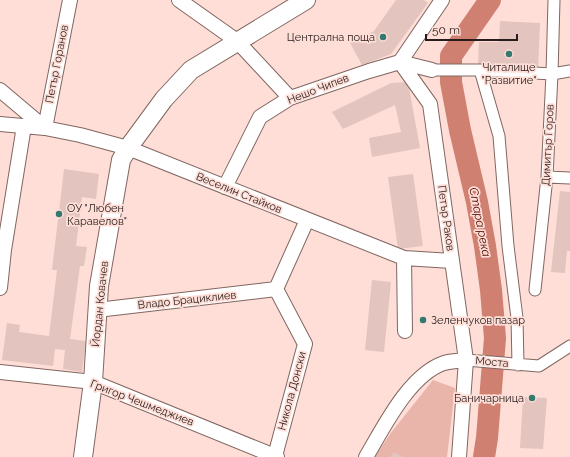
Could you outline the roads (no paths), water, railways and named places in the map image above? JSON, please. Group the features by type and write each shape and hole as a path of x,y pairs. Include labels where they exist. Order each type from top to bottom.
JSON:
{"street":[{"name":"Петър Горанов","path":"45,128 70,0"},
{"path":"179,0 237,41 290,98"},
{"name":"Йордан Ковачев","path":"83,457 93,382 99,286 121,160 164,98 190,70 306,0"},
{"path":"400,62 442,0"},
{"name":"Димитър Горов","path":"535,290 547,177 554,0"},
{"name":"Нешо Чипев","path":"225,187 260,117 290,98 369,70 400,62 432,70"},
{"name":"Петър Раков","path":"400,62 430,104 466,360 459,457"},
{"path":"432,70 480,70 552,74 570,71"},
{"path":"480,70 499,136 508,246 517,318 518,365"},
{"path":"0,90 45,128"},
{"name":"Веселин Стайков","path":"0,124 45,128 80,134 128,148 404,258 452,261"},
{"path":"0,288 2,250 24,126"},
{"path":"547,177 570,178"},
{"path":"276,289 307,220"},
{"path":"404,258 405,331"},
{"name":"Владо Брациклиев","path":"98,310 276,289"},
{"name":"Никола Донски","path":"276,289 305,344 276,456"},
{"name":"Моста","path":"466,360 539,366 570,346"},
{"path":"366,457 402,397 427,372 444,363 466,360"},
{"name":"Григор Чешмеджиев","path":"0,372 93,382 276,456"},
{"path":"253,457 276,456"}],"waterway":[{"name":"Стара река","path":"484,457 487,438 495,338 491,290 485,246 451,82 451,56 490,0"}],"place":[{"name":"Централна поща","path":"383,37"},
{"name":"Читалище \"Развитие\"","path":"509,54"},
{"name":"ОУ \"Любен Каравелов\"","path":"59,214"},
{"name":"Зеленчуков пазар","path":"423,320"},
{"name":"Баничарница","path":"532,398"}]}
